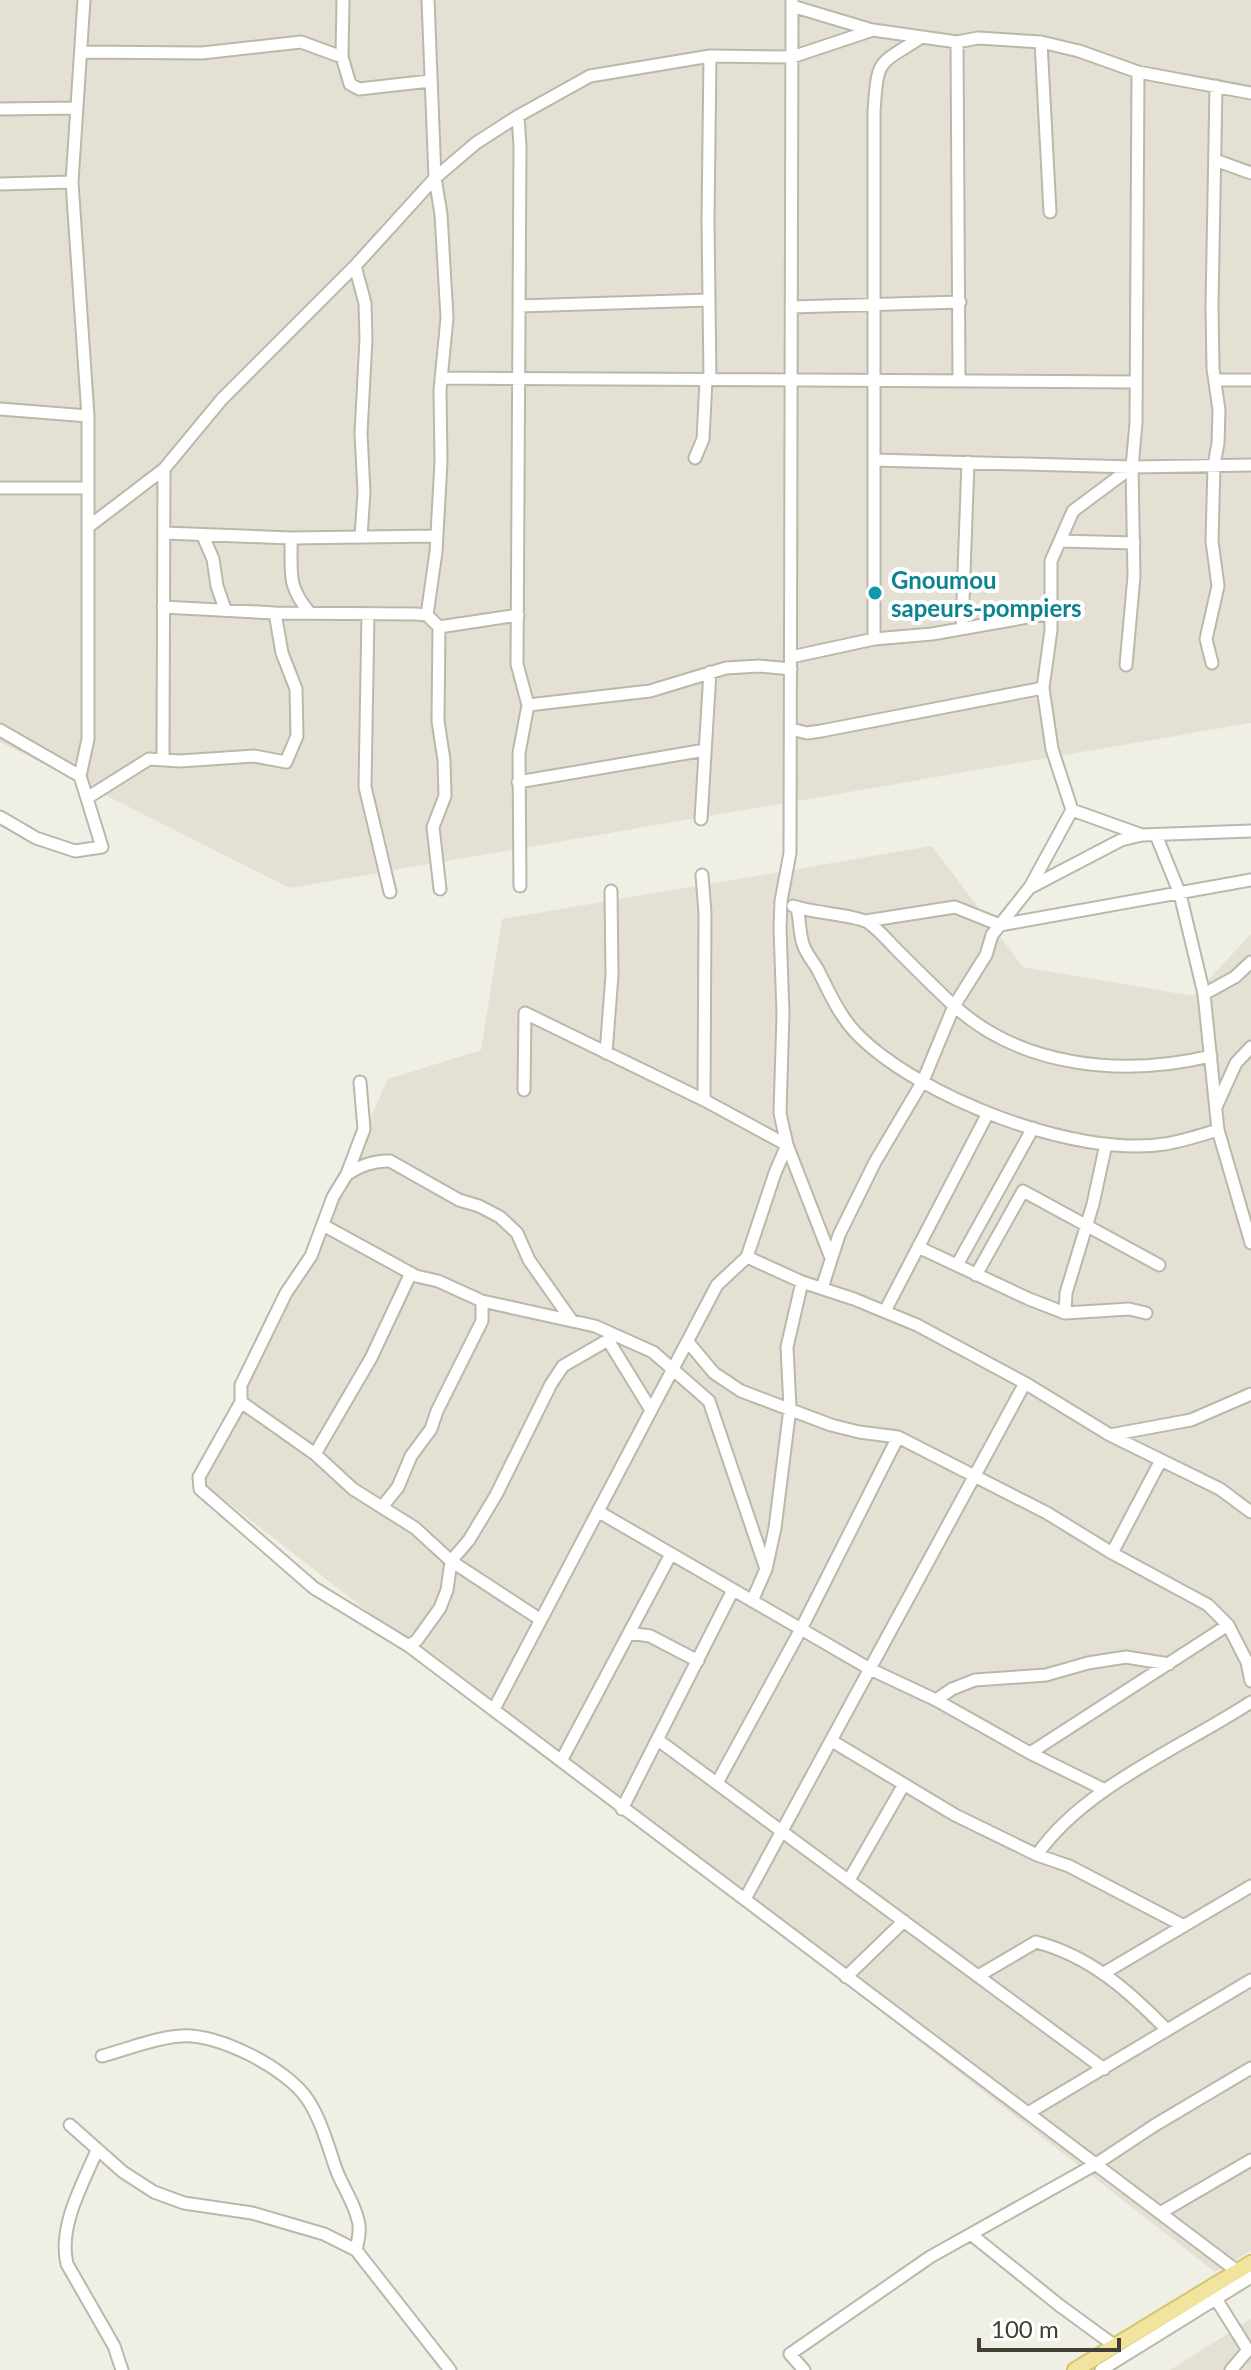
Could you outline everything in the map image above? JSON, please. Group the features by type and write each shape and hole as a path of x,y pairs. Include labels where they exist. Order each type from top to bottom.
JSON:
{"main road":[{"path":"1075,2370 1244,2274 1251,2263"}],"street":[{"path":"0,817 36,838 82,852 102,847 80,776 88,739 88,416 72,182 84,0"},
{"path":"343,0 342,57 350,84 359,89 430,81"},
{"path":"427,615 435,568 441,462 441,378 446,330 441,214 435,178 428,0"},
{"path":"831,1258 787,1145 780,1113 783,1014 781,901 790,853 792,3 873,30 957,42 978,38 1041,42 1079,51 1138,72 1251,93"},
{"path":"88,527 164,469 222,399 355,266 435,178 476,143 518,116 590,76 710,56 792,57 873,30"},
{"path":"874,639 872,304 877,71 881,63 922,37"},
{"path":"82,52 202,53 301,42 342,57"},
{"path":"957,42 959,381"},
{"path":"1041,42 1050,212"},
{"path":"695,458 703,439 708,380 710,56"},
{"path":"1126,665 1134,576 1132,467 1136,423 1138,72"},
{"path":"1212,663 1206,639 1218,582 1212,541 1214,465 1218,443 1212,306 1216,86"},
{"path":"0,109 76,108"},
{"path":"518,116 517,664 528,705 519,753 520,886"},
{"path":"1215,160 1251,173"},
{"path":"0,184 72,182"},
{"path":"355,266 365,303 366,339 361,433 364,492 361,537"},
{"path":"519,306 709,300"},
{"path":"791,307 960,302"},
{"path":"441,378 1136,382"},
{"path":"1217,380 1251,380"},
{"path":"0,409 88,416"},
{"path":"874,460 1132,467 1251,465"},
{"path":"962,628 968,462"},
{"path":"822,1288 839,1235 863,1185 923,1081 954,1006 986,955 992,935 1030,887 1072,810 1052,749 1043,688 1048,666 1051,561 1073,511 1132,467"},
{"path":"163,758 164,469"},
{"path":"0,488 88,488"},
{"path":"164,533 291,538 435,536"},
{"path":"203,536 213,559 217,586 225,609"},
{"path":"291,538 291,584 310,613"},
{"path":"1060,541 1134,543"},
{"path":"163,607 275,613 427,615 439,627 438,721 445,796 433,827 440,889"},
{"path":"87,798 149,759 180,761 254,756 286,762 297,736 296,689 282,653 275,613"},
{"path":"528,705 650,691 710,672 739,666 791,663 874,639 932,634 1051,613"},
{"path":"368,614 365,777 390,892"},
{"path":"439,627 518,615"},
{"path":"701,819 710,672"},
{"path":"791,729 807,733 821,731 1043,688"},
{"path":"0,730 80,776"},
{"path":"518,782 705,750"},
{"path":"1072,810 1142,835"},
{"path":"1030,887 1121,840 1142,835 1251,831"},
{"path":"1156,835 1180,894 1204,994 1218,1130 1251,1243"},
{"path":"702,875 705,913 704,1100"},
{"path":"781,901 816,914 866,921 955,907 1000,925 1251,880"},
{"path":"606,1053 612,975 611,891"},
{"path":"797,908 802,941 840,1012 857,1033 889,1061 923,1081 988,1113 1033,1128 1106,1144 1164,1144 1218,1130"},
{"path":"866,921 954,1006 1013,1045 1071,1061 1132,1067 1211,1056"},
{"path":"1204,994 1235,977 1251,962"},
{"path":"524,1090 525,1013 704,1100 787,1145"},
{"path":"1216,1107 1236,1063 1251,1047"},
{"path":"360,1082 364,1129 347,1174 333,1197 311,1256 286,1293 241,1385 241,1402 199,1477 200,1489 314,1588 409,1646 1244,2274 1216,2299 1108,2369"},
{"path":"885,1311 988,1113"},
{"path":"957,1265 1033,1128"},
{"path":"1065,1313 1066,1293 1093,1204 1106,1144"},
{"path":"494,1709 717,1285 747,1257 787,1145"},
{"path":"347,1174 380,1160 390,1161 459,1200 500,1217 517,1233 529,1260 572,1321"},
{"path":"976,1275 1023,1191 1159,1265"},
{"path":"323,1225 411,1273 438,1281 482,1301 572,1321 653,1352 672,1366 709,1401 766,1569"},
{"path":"918,1247 1065,1313 1129,1309 1146,1313"},
{"path":"747,1257 802,1282 917,1325 1025,1383 1110,1435 1220,1489 1251,1512"},
{"path":"315,1454 371,1358 411,1273"},
{"path":"752,1601 766,1569 775,1528 790,1408 787,1347 802,1282"},
{"path":"382,1507 398,1487 411,1456 431,1429 482,1321 482,1301"},
{"path":"610,1337 651,1410"},
{"path":"409,1646 417,1640 440,1608 447,1590 451,1561 469,1540 496,1495 551,1384 563,1366 610,1337"},
{"path":"688,1342 714,1373 741,1391 831,1425 898,1437 1047,1513 1112,1553 1208,1605 1228,1625 1247,1662 1251,1681"},
{"path":"745,1899 1025,1383"},
{"path":"1110,1435 1191,1420 1251,1394"},
{"path":"241,1402 315,1454 353,1489 415,1528 451,1561 541,1620"},
{"path":"717,1783 801,1629 898,1437"},
{"path":"1112,1553 1160,1462"},
{"path":"599,1512 870,1669 936,1700 1030,1753 1105,1790"},
{"path":"561,1761 671,1554"},
{"path":"622,1809 733,1590"},
{"path":"1030,1753 1228,1625"},
{"path":"629,1633 650,1636 698,1661"},
{"path":"936,1700 952,1689 975,1680 1046,1675 1088,1663 1126,1657 1169,1664"},
{"path":"1037,1855 1051,1837 1105,1790 1251,1702"},
{"path":"658,1740 1104,2069"},
{"path":"832,1741 955,1815 1037,1855 1069,1866 1184,1926"},
{"path":"849,1880 903,1786"},
{"path":"1104,1973 1251,1886"},
{"path":"846,1977 904,1921"},
{"path":"978,1976 1036,1942 1071,1953 1104,1973 1167,2030"},
{"path":"1028,2113 1251,1980"},
{"path":"102,2056 155,2041 201,2036 223,2043 284,2075 299,2089 316,2115 342,2187 358,2220 356,2250"},
{"path":"804,2370 790,2354 930,2257 1096,2164 1251,2068"},
{"path":"70,2125 97,2150 154,2192 184,2203 252,2213 324,2234 356,2250 450,2370"},
{"path":"97,2150 75,2202 64,2249 67,2264 114,2346 122,2370"},
{"path":"1160,2213 1251,2160"},
{"path":"972,2235 1115,2346"},
{"path":"1216,2299 1248,2350 1231,2370"}],"shaded area":[{"path":"0,0 1251,0 1251,723 290,888 0,742"},
{"path":"932,846 1023,967 1193,996 1251,934 1251,2251 1215,2272 203,1483 388,1079 481,1050 502,919"},
{"path":"1251,2319 1251,2370 1170,2370"}],"place":[{"name":"Gnoumou sapeurs-pompiers","path":"875,593"}]}
